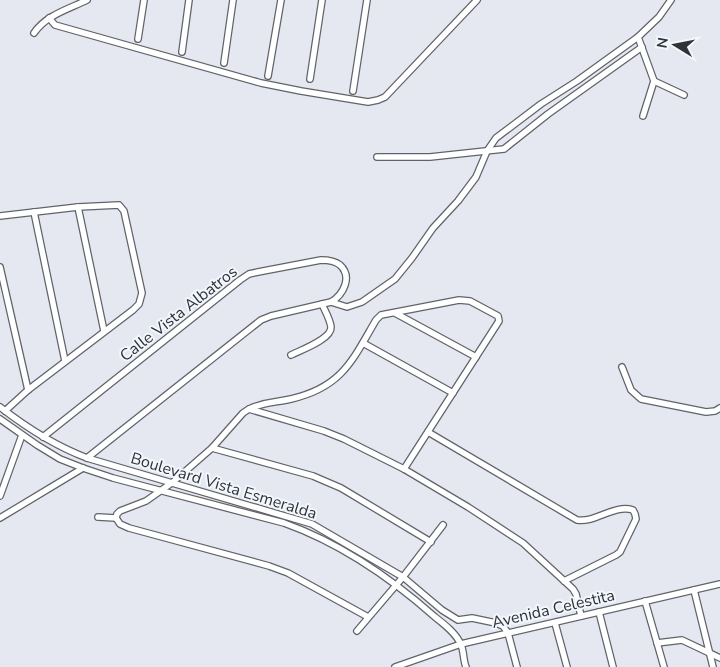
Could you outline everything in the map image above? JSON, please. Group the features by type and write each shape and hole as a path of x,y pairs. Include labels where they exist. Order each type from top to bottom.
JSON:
{"street":[{"path":"34,33 40,24 49,18 87,0"},
{"path":"138,39 144,0"},
{"path":"182,52 189,0"},
{"path":"224,63 233,0"},
{"path":"268,76 281,0"},
{"path":"310,79 322,0"},
{"path":"353,91 367,0"},
{"path":"49,18 55,25 261,83 368,102 385,97 477,0"},
{"path":"87,458 262,320 271,316 331,302 347,307 362,302 395,279 433,228 458,201 476,177 487,151 496,138 638,37 659,17 672,0"},
{"path":"638,37 654,80 642,116"},
{"path":"376,157 430,157 504,148 642,46"},
{"path":"654,80 684,94"},
{"path":"0,216 115,204 122,207 142,287 142,298 139,304 3,409"},
{"path":"78,208 104,331"},
{"path":"34,212 65,361"},
{"name":"Calle Vista Albatros","path":"43,437 250,274 321,260 332,261 340,265 346,279 342,293 331,302"},
{"path":"0,267 1,282 28,390"},
{"path":"116,518 120,511 146,501 173,482 212,448 243,413 263,402 291,399 324,388 350,364 376,320 381,316 465,300 498,316 499,321 404,469"},
{"path":"291,355 323,340 330,332 322,304"},
{"path":"394,312 476,357"},
{"path":"363,342 453,393"},
{"path":"622,367 631,390 641,399 706,412 715,411 720,408"},
{"name":"Boulevard Vista Esmeralda","path":"3,409 43,437 64,449 87,458 312,524 403,577 442,610 458,620"},
{"path":"250,409 324,431 344,439 404,469 468,507 523,543 564,581 576,594 581,616"},
{"name":"Boulevard Vista Esmeralda","path":"0,419 60,459 83,468 284,523 312,533 397,584 452,632 461,644"},
{"path":"428,432 577,520 589,520 621,509 633,510 636,519 620,552 564,581"},
{"path":"0,496 22,435"},
{"path":"212,448 313,476 341,488 431,542"},
{"path":"0,518 83,468"},
{"path":"98,517 116,518"},
{"path":"116,518 120,524 130,528 269,566 288,573 368,617"},
{"path":"357,631 403,577 443,525"},
{"name":"Avenida Celestita","path":"395,667 461,644 720,584"},
{"path":"694,590 713,667"},
{"path":"645,601 664,667"},
{"path":"599,612 613,667"},
{"path":"452,632 458,620 472,618 503,626 508,633 517,667"},
{"path":"555,623 567,667"},
{"path":"656,643 682,640 720,658"},
{"path":"461,644 466,667"}]}
